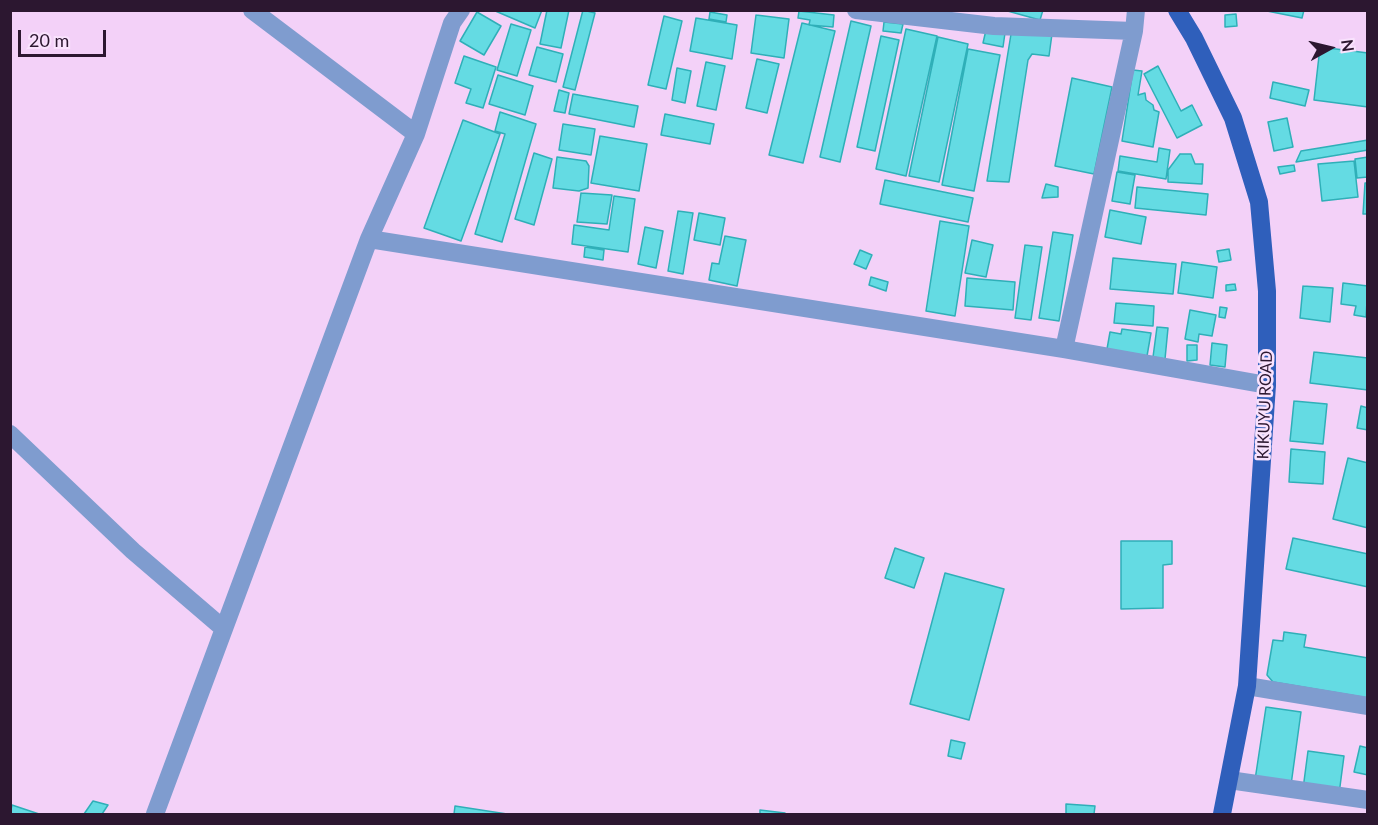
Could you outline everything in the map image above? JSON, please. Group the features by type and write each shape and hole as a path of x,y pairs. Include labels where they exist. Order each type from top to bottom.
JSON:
{"main road":[{"name":"KIKUYU ROAD","path":"1177,10 1194,38 1233,118 1259,202 1267,291 1267,385 1247,686 1222,814"}],"street":[{"path":"252,10 416,134"},
{"path":"155,814 369,239 416,134 452,22 461,10"},
{"path":"856,10 994,26 1134,31"},
{"path":"1064,349 1134,31 1136,10"},
{"path":"369,239 1064,349 1267,385"},
{"path":"10,434 133,551 224,629"},
{"path":"1247,686 1368,706"},
{"path":"1229,780 1368,800"}],"building":[{"path":"493,10 542,10 535,28"},
{"path":"547,10 569,10 561,48 540,44"},
{"path":"583,10 595,13 575,90 563,87"},
{"path":"1004,10 1043,10 1040,20"},
{"path":"1262,10 1304,10 1302,18"},
{"path":"799,11 834,15 833,27 809,25 810,20 798,18"},
{"path":"477,12 501,26 484,55 460,41"},
{"path":"710,12 727,15 726,22 709,19"},
{"path":"1236,14 1237,26 1225,27 1225,15"},
{"path":"756,15 789,19 784,58 751,53"},
{"path":"664,16 682,21 666,89 648,85"},
{"path":"696,18 737,25 732,59 690,51"},
{"path":"851,21 871,26 840,162 820,157"},
{"path":"884,22 903,24 901,33 883,31"},
{"path":"802,23 835,31 803,163 769,155"},
{"path":"511,24 531,30 517,76 497,70"},
{"path":"1012,28 1052,34 1049,56 1032,54 1028,60 1009,182 987,181"},
{"path":"906,29 937,36 906,176 876,169"},
{"path":"986,30 1005,33 1003,47 983,43"},
{"path":"881,36 899,40 875,151 857,147"},
{"path":"938,37 968,44 939,182 909,176"},
{"path":"537,47 563,54 556,82 529,75"},
{"path":"1320,47 1368,53 1368,107 1314,100"},
{"path":"968,49 1000,55 974,191 942,185"},
{"path":"464,56 496,67 483,108 466,103 471,89 455,83"},
{"path":"757,59 779,64 767,113 746,108"},
{"path":"706,62 725,66 716,110 697,106"},
{"path":"1158,66 1181,111 1192,105 1202,125 1177,138 1144,74"},
{"path":"677,68 691,71 685,103 672,100"},
{"path":"1133,70 1142,71 1138,95 1145,93 1146,100 1153,105 1154,110 1159,112 1153,147 1122,141"},
{"path":"498,75 533,86 525,115 489,104"},
{"path":"1072,78 1112,87 1094,174 1055,166"},
{"path":"1273,82 1309,90 1305,106 1270,98"},
{"path":"559,90 569,93 565,113 554,111"},
{"path":"573,94 638,106 634,127 569,114"},
{"path":"500,112 536,124 502,242 475,234 505,134 495,131"},
{"path":"665,114 714,124 710,144 661,135"},
{"path":"1287,118 1293,147 1274,151 1268,122"},
{"path":"463,120 500,134 461,241 424,228"},
{"path":"563,124 595,129 591,155 559,150"},
{"path":"600,136 647,144 639,191 591,183"},
{"path":"1368,140 1368,150 1296,162 1301,151"},
{"path":"1159,148 1170,150 1166,179 1118,171 1120,156 1157,162"},
{"path":"534,153 552,159 534,225 515,219"},
{"path":"1180,154 1191,154 1195,164 1203,164 1202,184 1168,182 1168,170"},
{"path":"557,157 586,161 589,166 588,188 579,191 553,188"},
{"path":"1368,157 1368,177 1357,178 1355,159"},
{"path":"1354,161 1358,197 1322,201 1318,164"},
{"path":"1294,165 1295,171 1280,174 1278,167"},
{"path":"1117,172 1135,175 1130,204 1112,201"},
{"path":"885,180 973,198 968,222 880,204"},
{"path":"1365,183 1368,183 1368,214 1363,214"},
{"path":"1046,184 1058,187 1058,197 1042,198"},
{"path":"1137,187 1208,194 1206,215 1135,208"},
{"path":"581,193 612,195 607,224 577,222"},
{"path":"614,196 635,199 628,252 572,244 574,225 609,230"},
{"path":"1110,210 1146,217 1141,244 1105,237"},
{"path":"678,211 693,213 683,274 668,271"},
{"path":"699,213 725,218 720,245 694,240"},
{"path":"940,221 969,226 955,316 926,311"},
{"path":"645,227 663,231 656,268 638,264"},
{"path":"1053,232 1073,235 1059,321 1039,318"},
{"path":"725,236 746,240 737,286 709,280 712,263 719,264"},
{"path":"972,240 993,245 986,277 965,273"},
{"path":"1025,245 1042,247 1031,320 1015,318"},
{"path":"585,247 604,250 603,260 584,257"},
{"path":"1229,249 1231,260 1219,262 1217,251"},
{"path":"860,250 872,255 866,269 854,264"},
{"path":"1113,258 1176,264 1173,294 1110,289"},
{"path":"1182,262 1217,267 1213,298 1178,293"},
{"path":"871,277 888,282 886,291 869,285"},
{"path":"967,278 1015,282 1013,310 965,306"},
{"path":"1343,283 1368,286 1366,317 1354,315 1356,306 1341,304"},
{"path":"1235,284 1236,290 1226,291 1226,285"},
{"path":"1303,286 1333,288 1330,322 1300,318"},
{"path":"1116,303 1154,306 1153,326 1114,323"},
{"path":"1220,307 1227,308 1225,318 1219,317"},
{"path":"1190,310 1216,315 1212,336 1199,334 1198,342 1185,339"},
{"path":"1157,327 1168,328 1165,359 1153,357"},
{"path":"1122,329 1151,333 1147,356 1107,349 1110,332 1121,334"},
{"path":"1212,343 1227,345 1225,367 1210,365"},
{"path":"1187,345 1197,345 1197,360 1187,361"},
{"path":"1314,352 1368,358 1368,390 1310,383"},
{"path":"1294,401 1327,404 1323,444 1290,441"},
{"path":"1361,406 1368,408 1368,430 1357,428"},
{"path":"1291,449 1325,452 1323,484 1289,482"},
{"path":"1348,458 1368,463 1368,528 1333,519"},
{"path":"1293,538 1368,554 1368,587 1286,569"},
{"path":"1121,541 1172,541 1172,564 1163,565 1163,608 1121,609"},
{"path":"895,548 924,558 914,588 885,578"},
{"path":"945,573 1004,589 969,720 910,704"},
{"path":"1284,632 1306,635 1304,647 1368,658 1368,698 1273,682 1267,675 1273,640 1283,641"},
{"path":"1266,707 1301,712 1291,785 1255,780"},
{"path":"951,740 965,743 961,759 948,756"},
{"path":"1360,746 1368,748 1368,775 1354,772"},
{"path":"1308,751 1344,756 1339,794 1303,789"},
{"path":"93,801 108,805 102,814 84,814"},
{"path":"1066,804 1095,806 1094,814 1066,814"},
{"path":"12,805 39,814 10,814"},
{"path":"455,806 507,814 454,814"},
{"path":"760,810 785,813 785,814 760,814"}]}
